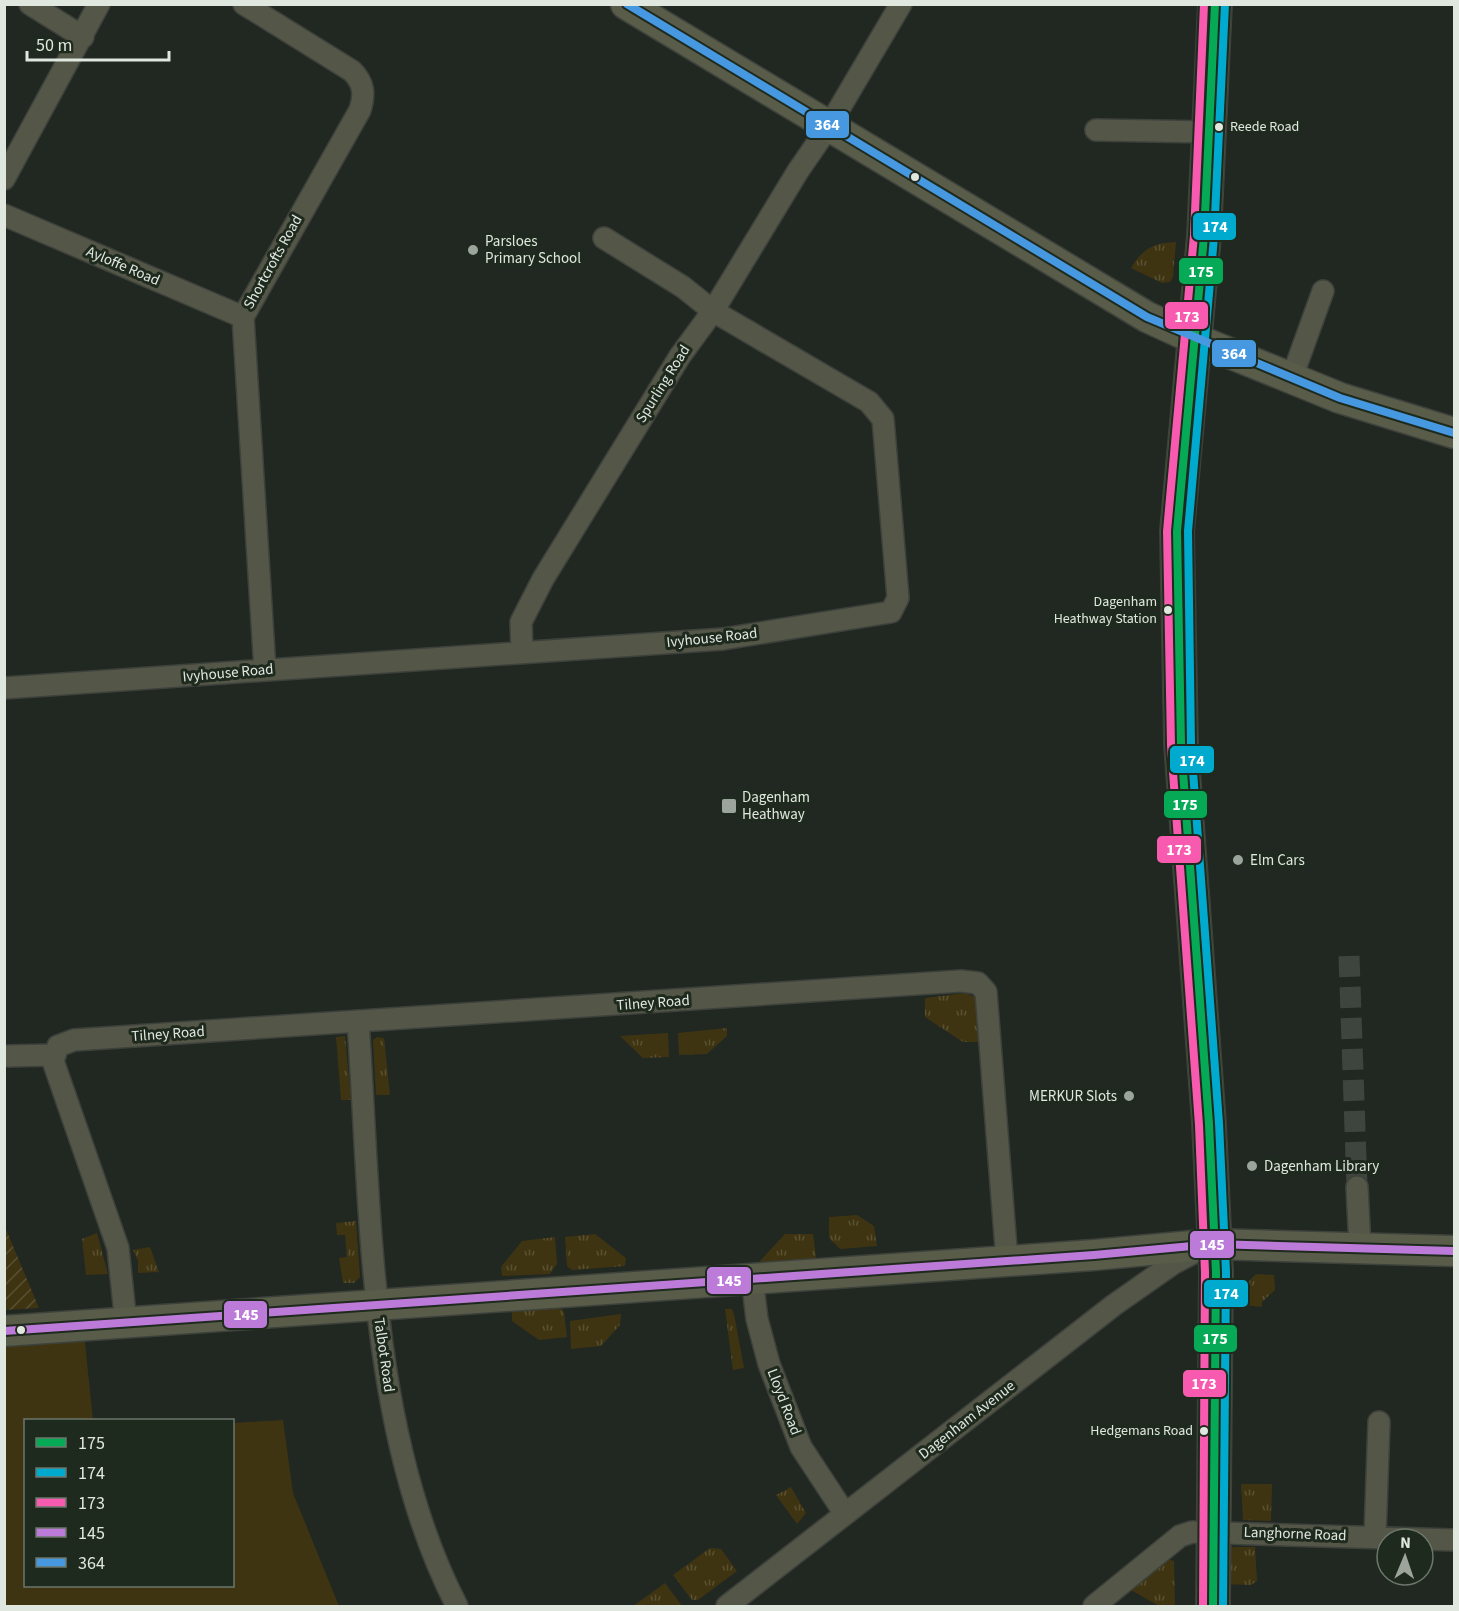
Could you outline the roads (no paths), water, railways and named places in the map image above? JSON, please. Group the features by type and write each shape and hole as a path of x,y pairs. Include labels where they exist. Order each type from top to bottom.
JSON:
{"main road":[{"path":"1213,1606 1217,1367 1214,1244 1209,1124 1186,833 1178,656 1177,531 1204,236 1215,4"}],"street":[{"path":"30,4 83,37"},
{"path":"4,179 99,4"},
{"name":"Shortcrofts Road","path":"244,4 352,72 361,80 363,91 360,110 243,317 265,670"},
{"path":"626,4 998,225 1094,287 1194,339 1340,398 1455,433"},
{"name":"Spurling Road","path":"522,652 521,622 530,602 680,356 713,311 798,171 829,126 901,4"},
{"path":"1096,130 1208,132"},
{"name":"Ayloffe Road","path":"4,215 243,317"},
{"name":"Ivyhouse Road","path":"4,688 723,639 891,612 896,604 897,588 883,419 869,402 713,311 683,287 604,238"},
{"path":"1291,380 1323,291"},
{"name":"Tilney Road","path":"53,1055 58,1046 74,1040 962,981 978,982 986,992 1007,1261"},
{"name":"Talbot Road","path":"358,1021 378,1305 385,1371 401,1450 431,1546 457,1606"},
{"path":"8,1056 53,1055 118,1248 126,1324"},
{"path":"1357,1187 1360,1247"},
{"path":"4,1331 1007,1261 1214,1244 1455,1251"},
{"name":"Dagenham Avenue","path":"727,1606 1061,1346 1174,1263 1214,1244"},
{"name":"Lloyd Road","path":"752,1278 757,1318 769,1364 797,1437 845,1514"},
{"path":"1375,1527 1378,1422"},
{"name":"Langhorne Road","path":"1094,1606 1180,1536 1192,1532 1375,1537"},
{"name":"Langhorne Road","path":"1435,1539 1455,1540"}],"tunnel":[{"path":"1349,956 1357,1187"}],"place":[{"name":"Reede Road","path":"1219,127"},
{"name":"Parsloes Primary School","path":"473,250"},
{"name":"Dagenham Heathway Station","path":"1168,610"},
{"name":"Dagenham Heathway","path":"729,806"},
{"name":"Elm Cars","path":"1238,860"},
{"name":"MERKUR Slots","path":"1129,1096"},
{"name":"Dagenham Library","path":"1252,1166"},
{"name":"Hedgemans Road","path":"1204,1431"}]}
